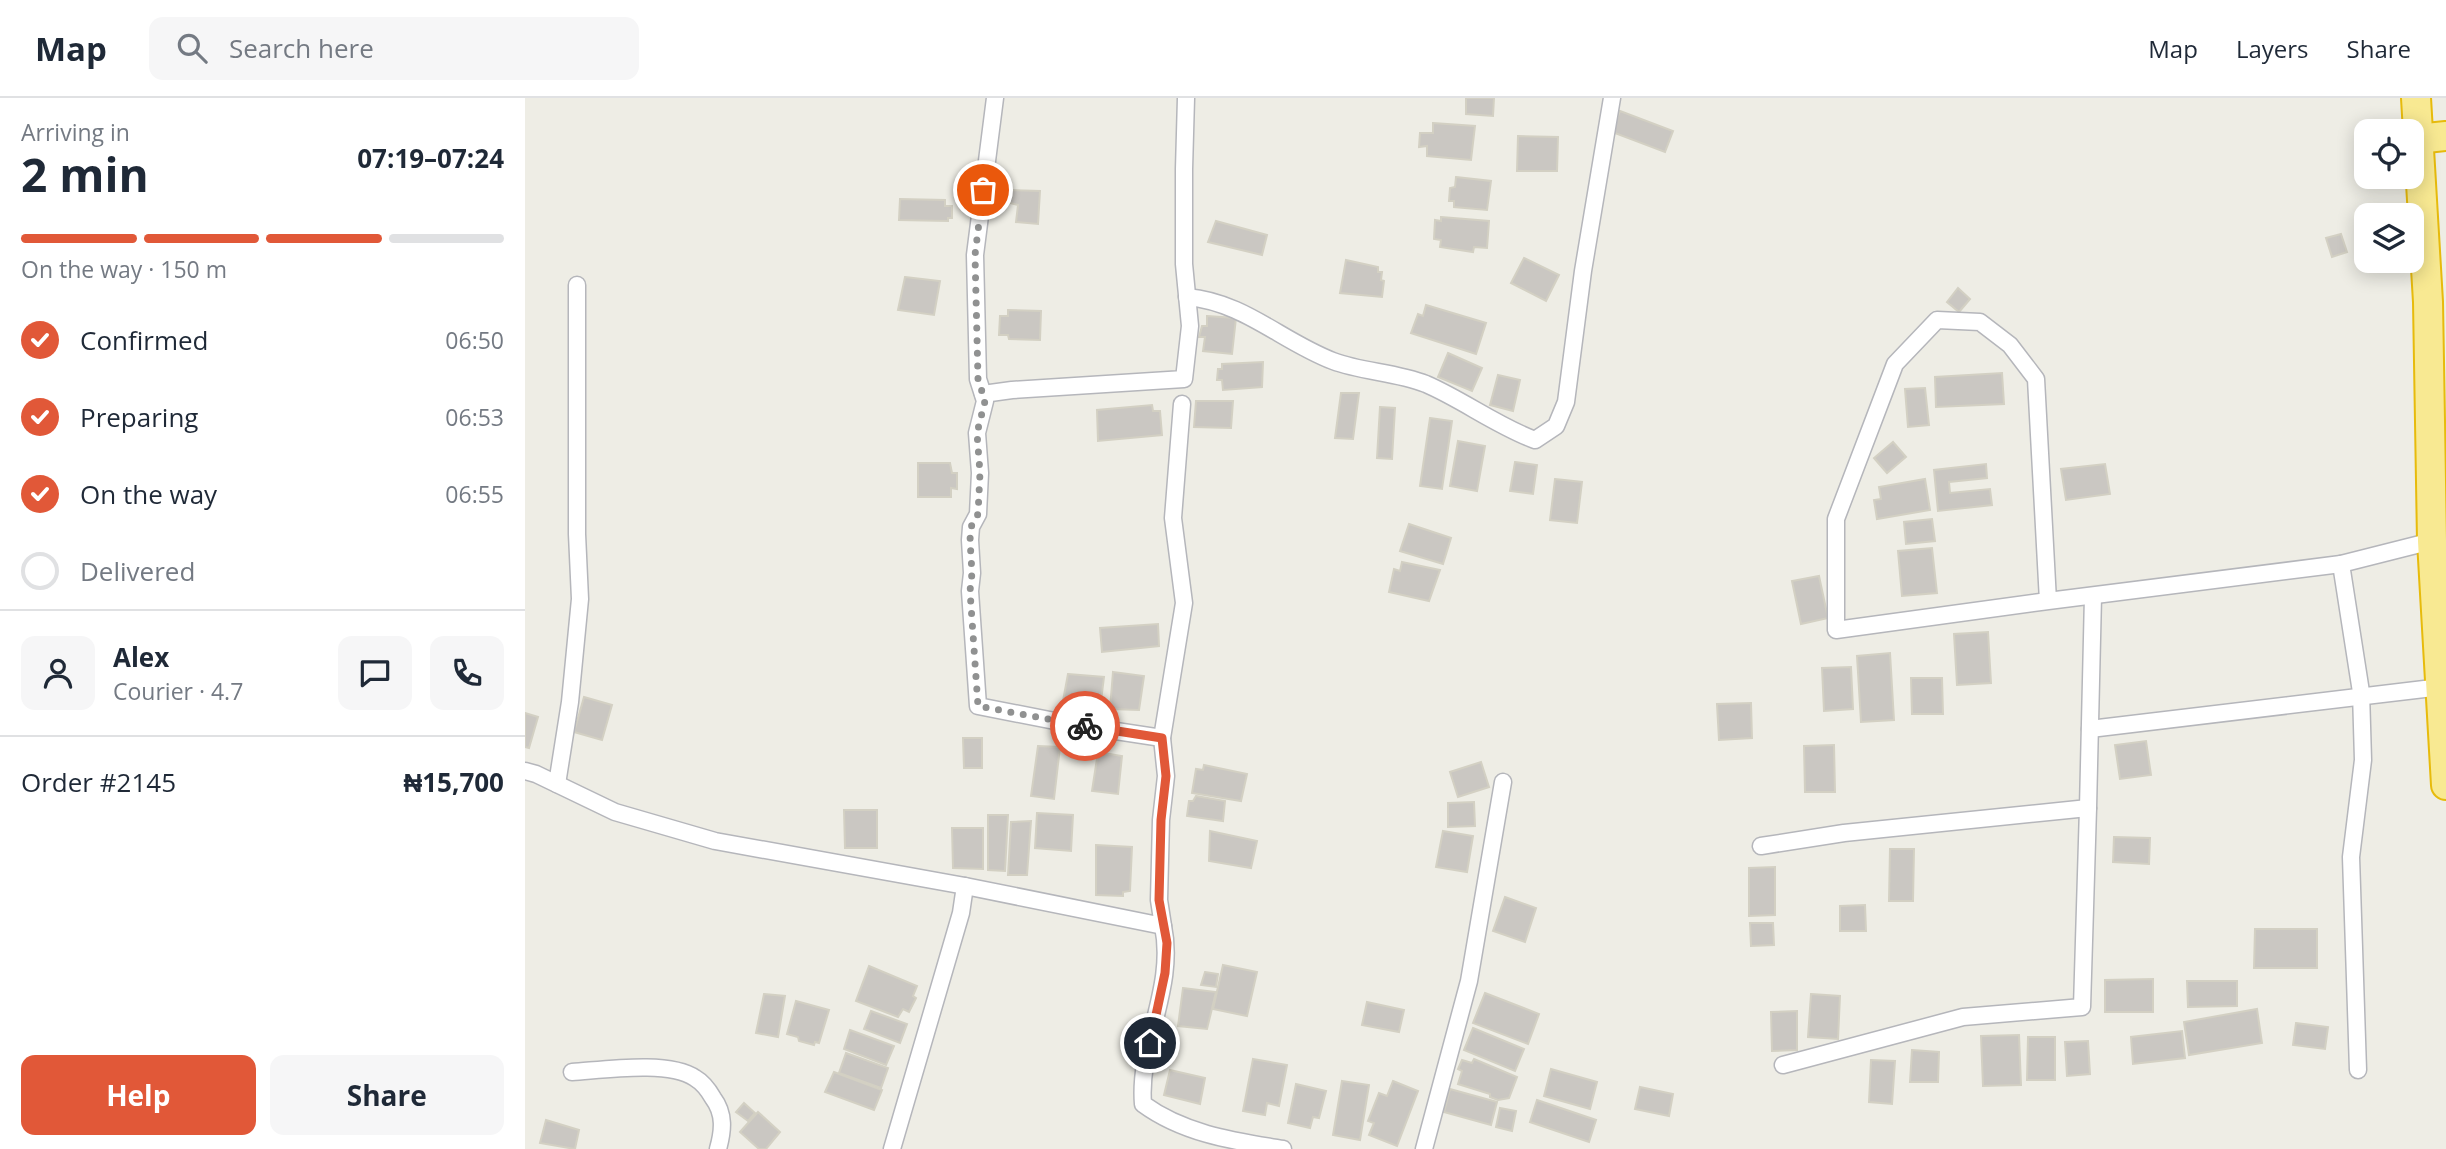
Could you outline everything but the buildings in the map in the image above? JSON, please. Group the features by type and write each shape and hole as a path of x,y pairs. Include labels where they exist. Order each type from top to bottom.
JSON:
{"highway":[{"path":"2416,98 2416,119"},
{"path":"2424,138 2446,136"},
{"path":"2420,189 2428,302 2432,541 2446,785"}],"street":[{"path":"995,98 975,255 978,379 985,401 977,433 980,473 978,514 971,527 970,540 970,591 978,706 1162,738"},
{"path":"983,394 1184,379 1190,326 1184,264 1186,98"},
{"path":"1187,297 1210,299 1245,313 1291,341 1334,362 1425,384 1535,440 1556,426 1566,402 1583,271 1612,98"},
{"path":"557,784 570,702 580,599 577,534 577,285"},
{"path":"2048,601 2036,379 2010,345 1980,321 1937,320 1895,363 1836,519 1836,629 2341,564 2432,541"},
{"path":"1182,404 1174,518 1184,603 1162,738 1166,776 1161,820 1159,900 1167,943 1165,973 1141,1082 1143,1104 1160,1116 1210,1136 1283,1149"},
{"path":"2341,564 2361,695 2363,760 2351,857 2358,1070"},
{"path":"1783,1065 1963,1017 2082,1007 2093,596"},
{"path":"2090,729 2441,687"},
{"path":"525,771 615,812 715,841 965,886 1163,926"},
{"path":"1424,1149 1469,981 1503,782"},
{"path":"1761,846 1844,833 2088,808"},
{"path":"892,1149 961,914 965,886"},
{"path":"572,1072 642,1067 678,1071 695,1077 718,1104 723,1119 722,1136 717,1149"}],"way so far":[{"path":"983,190 975,255 978,379 985,401 977,433 980,473 978,514 971,527 970,540 970,591 978,706 1085,726"}],"route":[{"path":"1085,726 1162,738 1166,776 1161,820 1159,900 1167,943 1165,973 1150,1043"}]}
